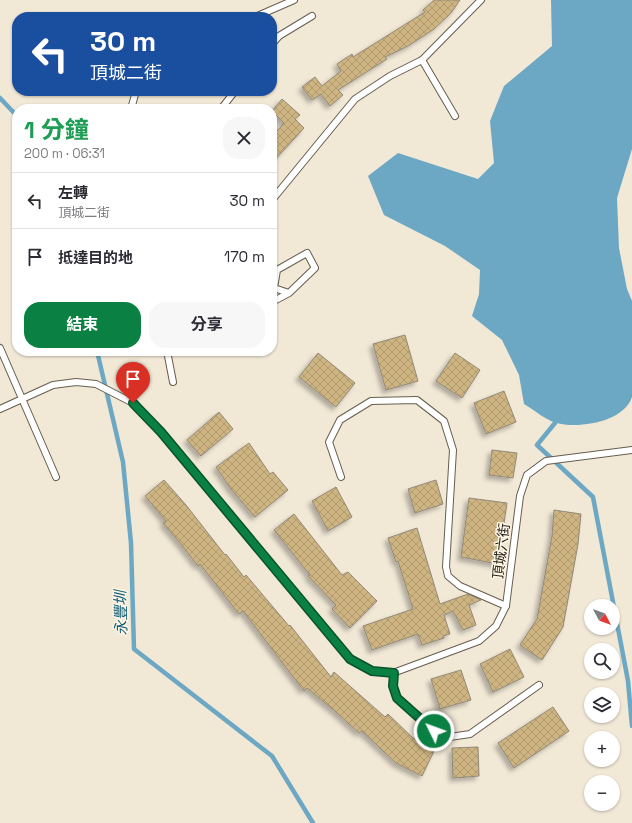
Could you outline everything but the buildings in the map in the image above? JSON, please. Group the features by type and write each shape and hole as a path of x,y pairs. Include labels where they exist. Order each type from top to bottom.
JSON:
{"lane":[{"path":"266,12 294,0"},
{"path":"277,194 355,99 390,76 422,60 480,0"},
{"path":"277,37 312,16"},
{"path":"422,60 455,116"},
{"path":"225,104 231,96"},
{"path":"277,268 307,253 315,268 289,293 277,299"},
{"path":"277,289 289,293"},
{"path":"0,348 56,477"},
{"path":"168,356 173,382"},
{"path":"0,409 53,385 76,382 96,384 133,403 166,438 350,659 372,671 394,673 393,686 397,698 434,731 450,736 470,734 539,685"},
{"path":"340,477 329,442 340,420 371,401 417,400 444,421 453,450 446,567 448,576 460,586 506,606"},
{"name":"頂城六街","path":"394,673 479,641 496,626 506,606 520,496 527,475 546,461 632,450"}],"water":[{"path":"551,0 632,0 632,149 617,198 619,248 627,289 632,301 632,397 627,406 611,418 600,422 576,425 566,425 552,422 524,404 519,375 502,340 472,316 479,294 480,270 445,246 384,215 368,176 398,153 478,179 494,163 490,121 504,86 552,46"}],"waterway":[{"name":"永豐圳","path":"0,98 12,111"},
{"name":"永豐圳","path":"98,356 123,462 131,543 134,649 272,756 313,823"},
{"path":"555,423 537,445 593,497 628,681 632,726"}],"route":[{"path":"133,403 161,432 350,659 372,671 394,673 393,686 397,698 434,731"}]}
